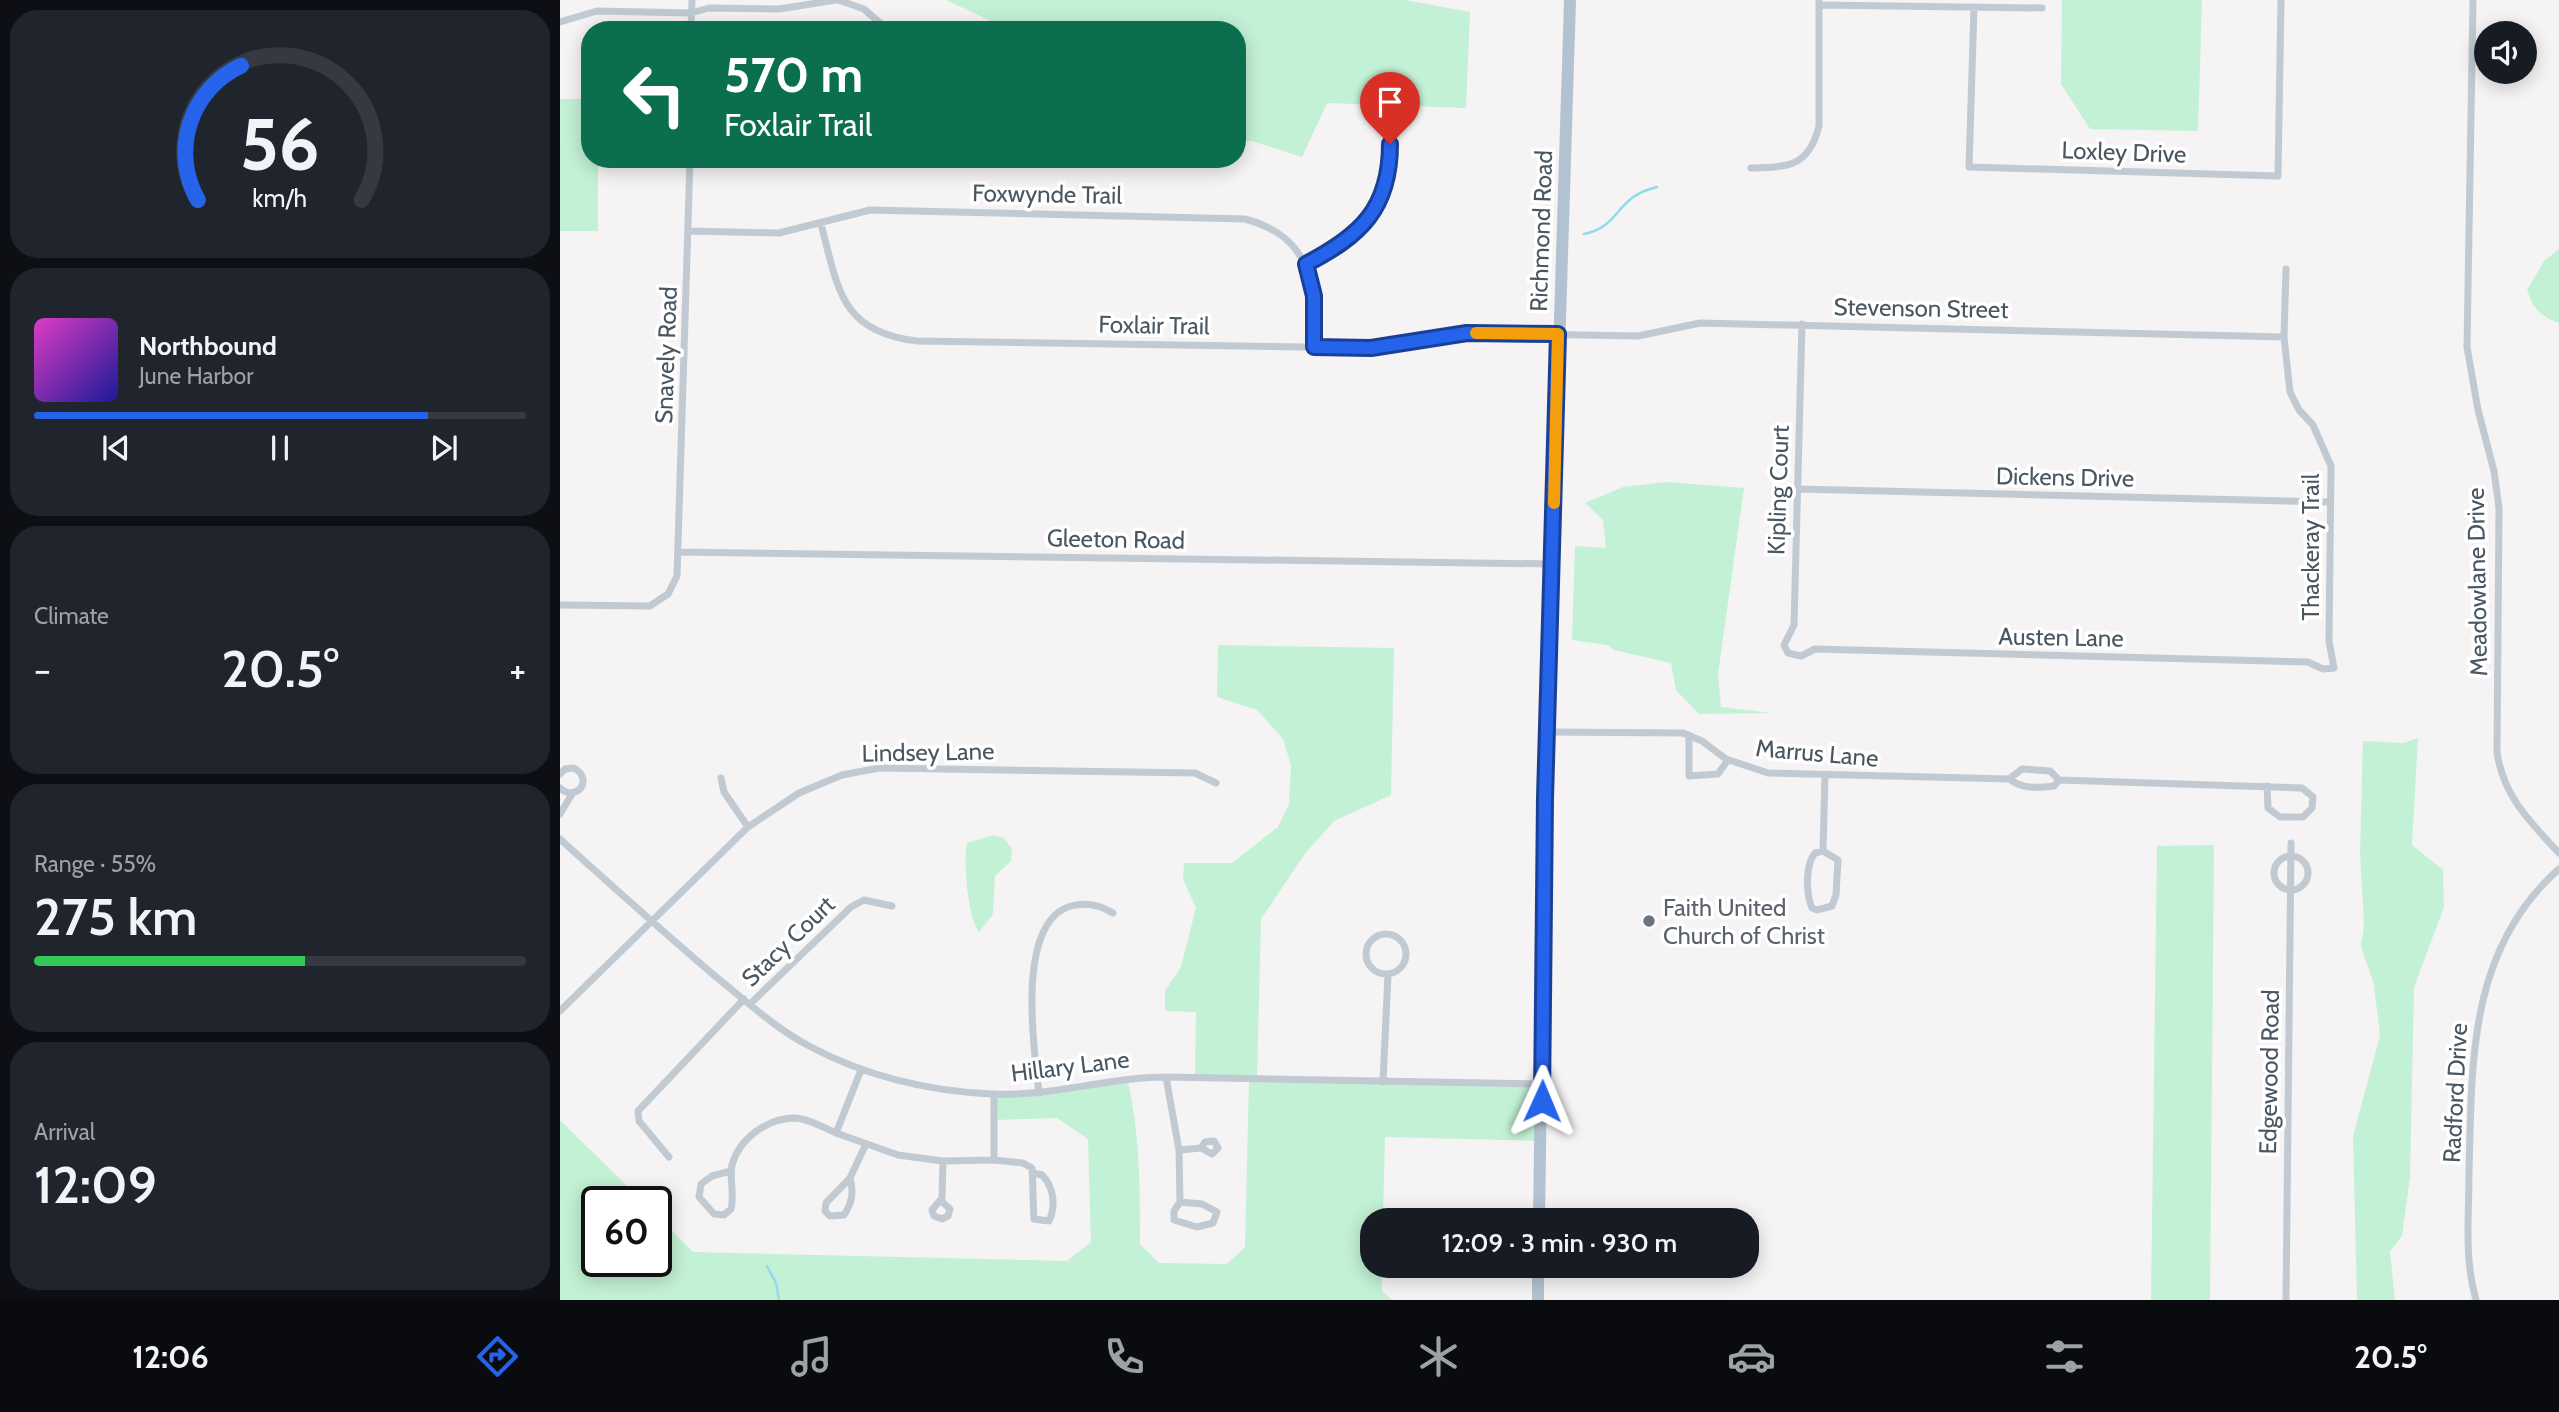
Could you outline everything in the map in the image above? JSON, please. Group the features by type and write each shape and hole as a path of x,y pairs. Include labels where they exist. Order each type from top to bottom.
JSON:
{"main road":[{"name":"Richmond Road","path":"1539,1208 1547,732 1570,0"},
{"path":"1538,1278 1538,1300"}],"street":[{"path":"691,21 692,0"},
{"path":"560,22 597,11 691,13 709,8 839,0 864,9 878,21"},
{"name":"Loxley Drive","path":"1974,8 1969,167 2278,176 2281,0"},
{"name":"Meadowlane Drive","path":"2473,0 2466,332 2473,388 2494,471 2499,508 2497,752 2504,781 2514,803 2559,853"},
{"path":"1751,168 1793,164 1803,158 1815,142 1819,126 1819,2 2042,8"},
{"path":"1306,264 1347,241 1374,210 1387,175 1390,124"},
{"name":"Snavely Road","path":"560,605 650,606 668,593 677,576 690,168"},
{"name":"Foxwynde Trail","path":"689,231 779,233 870,211 1231,217 1259,223 1279,234 1295,247 1306,264 1314,296 1314,347"},
{"name":"Foxlair Trail","path":"821,224 839,291 867,327 888,338 918,341 1371,348 1467,333 1558,334"},
{"name":"Thackeray Trail","path":"2286,269 2284,337 2290,392 2299,410 2313,425 2331,466 2329,641 2334,668"},
{"name":"Stevenson Street","path":"1558,334 1638,336 1700,323 2284,337"},
{"name":"Kipling Court","path":"1788,653 1784,645 1794,625 1802,324"},
{"name":"Dickens Drive","path":"1798,489 2330,502"},
{"name":"Gleeton Road","path":"679,552 1552,564"},
{"name":"Austen Lane","path":"1788,653 1801,656 1815,649 2308,662 2323,669 2334,668"},
{"name":"Marrus Lane","path":"1547,732 1665,731 1689,735 1728,760 1768,773 2009,779 2022,786 2043,788 2054,786 2059,780 2050,771 2022,769 2009,779"},
{"path":"1689,735 1689,776 1718,774 1728,760"},
{"path":"560,774 571,768 582,774 583,787 572,794 560,814"},
{"name":"Lindsey Lane","path":"560,1011 748,827 799,793 842,775 879,768 1195,773 1216,783"},
{"path":"1823,851 1825,775"},
{"path":"721,778 724,792 748,827"},
{"path":"2059,780 2267,786 2307,789 2313,797 2312,808 2303,817 2280,817 2268,808 2267,786"},
{"path":"560,788 572,794"},
{"name":"Hillary Lane","path":"560,839 652,923 747,1002 807,1045 861,1070 929,1088 994,1094 1039,1093 1127,1077 1542,1084"},
{"name":"Edgewood Road","path":"2286,1300 2291,844"},
{"path":"1823,851 1838,860 1836,895 1832,906 1817,910 1812,908 1809,898 1809,861 1815,853 1823,851"},
{"path":"2291,855 2303,860 2309,873 2304,885 2290,890 2278,885 2274,872 2280,859 2291,855"},
{"name":"Radford Drive","path":"2476,1300 2468,1250 2472,1061 2476,1024 2488,980 2504,942 2532,899 2559,869"},
{"name":"Stacy Court","path":"669,1157 639,1121 638,1111 747,1002 851,907 864,900 892,906"},
{"path":"1039,1093 1030,997 1032,976 1048,925 1059,912 1076,905 1095,905 1113,913"},
{"path":"1384,934 1400,939 1406,952 1402,966 1388,974 1373,969 1366,955 1371,940 1384,934"},
{"path":"1383,1082 1388,974"},
{"path":"836,1133 861,1070"},
{"path":"1166,1077 1179,1150 1180,1202 1174,1211 1174,1220 1197,1227 1213,1223 1217,1212 1202,1204 1180,1202"},
{"path":"994,1094 994,1160"},
{"path":"731,1171 712,1176 701,1184 699,1197 714,1214 724,1215 731,1209 731,1171 737,1154 749,1136 769,1124 794,1118 811,1121 864,1146 898,1155 943,1161 994,1160 1023,1163 1032,1168 1033,1173 1034,1219 1049,1221 1052,1212 1051,1186 1042,1175 1033,1173"},
{"path":"850,1178 850,1206 844,1215 830,1216 825,1211 826,1203 850,1178 864,1146"},
{"path":"1179,1150 1201,1148"},
{"path":"941,1201 943,1161"}],"green space":[{"path":"946,0 1405,0 1470,12 1466,108 1327,103 1302,157 1246,141 1246,21 991,21"},
{"path":"2062,0 2202,0 2198,131 2090,129 2061,84"},
{"path":"560,99 581,99 581,168 598,168 598,231 560,231"},
{"path":"2559,249 2559,323 2538,311 2527,290 2544,261"},
{"path":"1667,482 1744,488 1718,674 1721,707 1772,713 1699,714 1676,690 1671,663 1614,650 1608,645 1572,640 1575,546 1606,548 1603,520 1585,503 1623,487"},
{"path":"1218,645 1394,648 1391,795 1334,821 1304,855 1261,919 1257,1078 1542,1084 1541,1141 1385,1137 1383,1208 1360,1208 1360,1278 1382,1278 1382,1291 1392,1300 560,1300 560,1120 627,1186 581,1186 581,1277 672,1277 672,1231 693,1252 1067,1261 1091,1242 1088,1139 1057,1118 994,1120 994,1094 1039,1092 1127,1077 1137,1139 1140,1244 1159,1263 1227,1264 1245,1247 1249,1079 1195,1077 1196,1012 1165,1011 1165,991 1181,967 1196,908 1183,879 1184,863 1232,863 1278,827 1289,804 1291,765 1283,739 1257,710 1217,697"},
{"path":"2418,738 2412,845 2443,870 2444,907 2414,987 2410,1177 2402,1236 2390,1251 2395,1300 2357,1300 2353,1136 2380,1036 2374,984 2361,947 2364,925 2360,852 2363,741 2404,743"},
{"path":"994,835 1004,838 1012,849 1011,861 995,876 993,914 979,932 972,915 967,889 967,843"},
{"path":"2214,845 2210,1300 2151,1300 2157,846"}],"waterway":[{"path":"1584,234 1605,225 1633,197 1657,187"},
{"path":"767,1266 776,1283 779,1300"}],"slow traffic":[{"path":"1476,333 1558,334 1554,503"}],"place":[{"name":"Faith United Church of Christ","path":"1649,921"}],"route":[{"path":"1390,144 1385,184 1374,210 1361,229 1347,241 1306,264 1312,279 1314,296 1314,347 1371,348 1467,333 1558,334 1545,798 1542,1101"}]}
